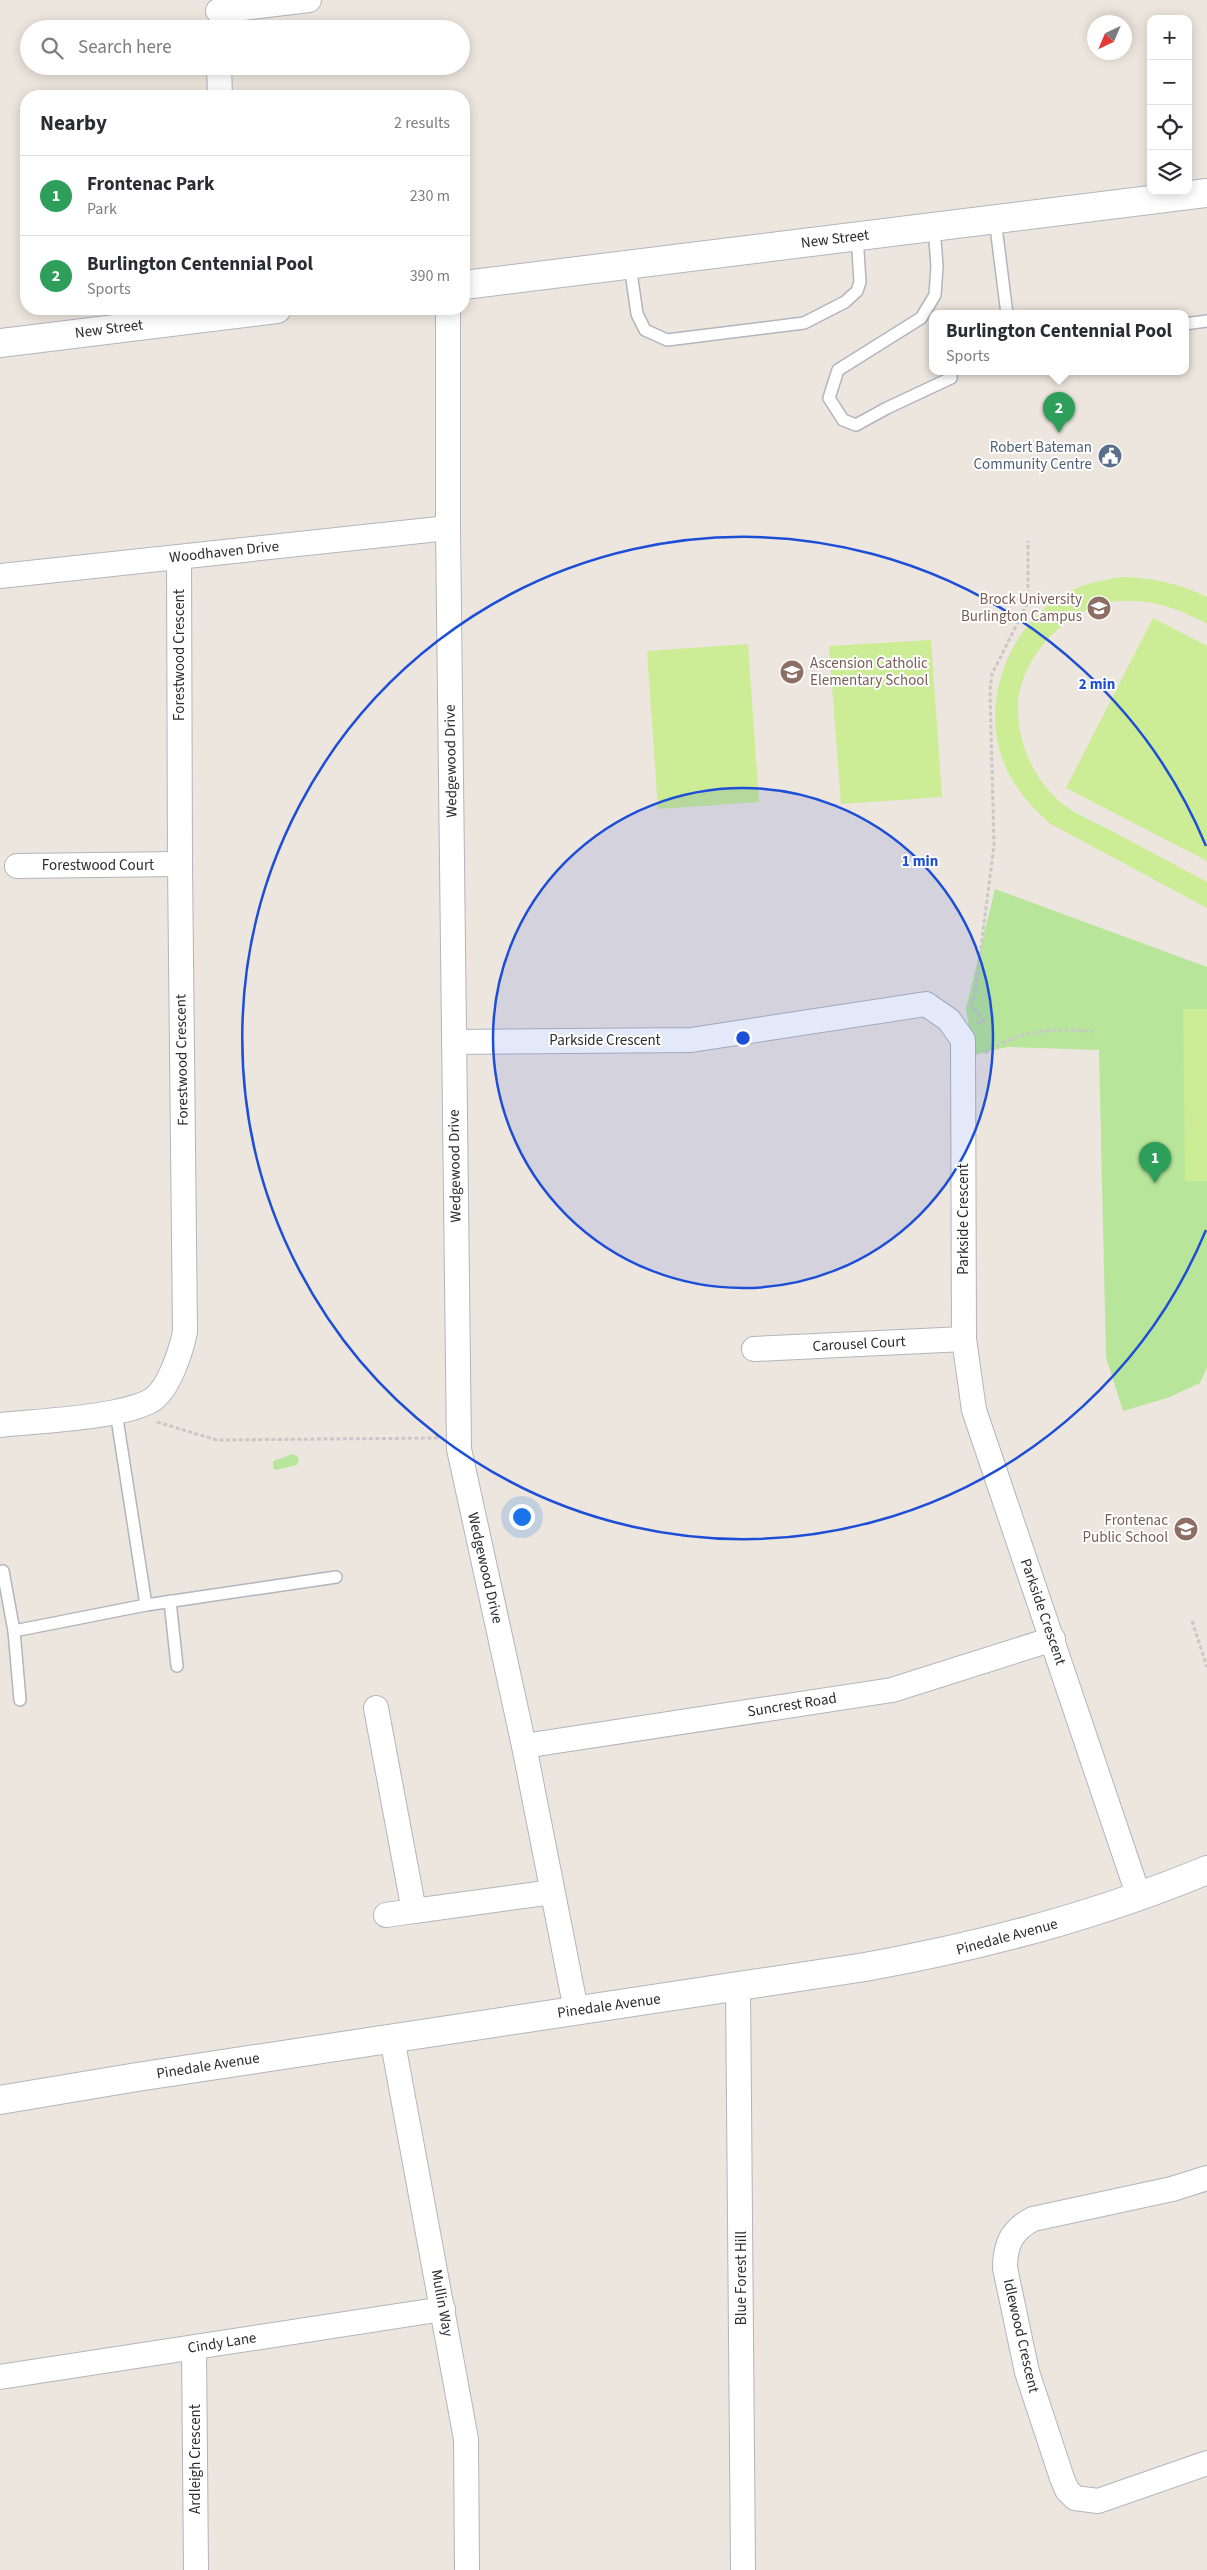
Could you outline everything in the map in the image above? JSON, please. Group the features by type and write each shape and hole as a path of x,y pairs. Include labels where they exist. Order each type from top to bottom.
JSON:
{"street":[{"path":"218,13 309,0"},
{"path":"220,75 220,90"},
{"name":"New Street","path":"470,284 1207,192"},
{"name":"New Street","path":"0,343 203,315"},
{"name":"Wedgewood Drive","path":"448,315 448,528 458,1449 524,1746 576,2010"},
{"name":"Woodhaven Drive","path":"0,576 448,528"},
{"name":"Forestwood Crescent","path":"0,1425 116,1412 153,1399 177,1364 186,1332 180,864 179,557"},
{"name":"Forestwood Court","path":"17,866 180,864"},
{"name":"Parkside Crescent","path":"454,1042 691,1040 926,1004 950,1020 962,1040 964,1339 974,1410 1139,1897"},
{"name":"Carousel Court","path":"754,1349 964,1339"},
{"name":"Suncrest Road","path":"524,1746 892,1690 1053,1639"},
{"path":"376,1708 414,1911"},
{"name":"Pinedale Avenue","path":"0,2100 949,1952 1052,1926 1139,1897 1207,1870"},
{"path":"386,1915 552,1892"},
{"name":"Blue Forest Hill","path":"738,1986 743,2570"},
{"name":"Mullin Way","path":"392,2038 466,2439 467,2570"},
{"name":"Idlewood Crescent","path":"1207,2178 1172,2189 1033,2218 1021,2225 1012,2235 1005,2255 1005,2268 1027,2372 1062,2478 1067,2490 1075,2498 1098,2501 1207,2463"},
{"name":"Cindy Lane","path":"0,2377 443,2309"},
{"name":"Ardleigh Crescent","path":"194,2348 196,2570"}],"lane":[{"path":"995,219 1006,310"},
{"path":"934,226 937,266 935,294 921,318 838,370 829,398 843,420 856,425 951,378 951,375"},
{"path":"630,265 636,314 645,330 667,340 804,322 852,296 860,282 856,236"},
{"path":"921,318 929,319"},
{"path":"1189,323 1207,321"},
{"path":"116,1412 146,1605"},
{"path":"3,1570 14,1631 20,1700"},
{"path":"14,1631 146,1605 336,1577"},
{"path":"170,1601 177,1666"}],"path":[{"path":"958,1033 984,1021 972,1005 994,845 990,690 992,674 1028,602 1028,541"},
{"path":"963,1069 994,1047 1018,1035 1066,1028 1094,1032"},
{"path":"138,1404 156,1422 217,1440 458,1437"},
{"path":"1192,1621 1207,1667"}],"green space":[{"path":"1121,577 1165,582 1207,597 1207,624 1155,603 1121,601 1102,604 1084,611 1052,635 1038,651 1028,668 1021,687 1018,705 1022,740 1036,773 1056,798 1078,814 1207,882 1207,908 1049,823 1017,788 1009,774 999,747 995,718 998,689 1006,661 1020,636 1039,614 1062,596 1088,584"},
{"path":"1153,618 1207,646 1207,861 1066,788"},
{"path":"931,640 942,797 841,804 829,646"},
{"path":"748,644 759,802 658,809 647,651"},
{"path":"995,889 1207,967 1207,1367 1200,1383 1167,1398 1123,1411 1106,1357 1099,1050 1007,1047 974,1055 966,1009"},
{"path":"1183,1009 1207,1009 1207,1181 1185,1181"},
{"path":"293,1454 299,1458 297,1465 276,1470 273,1468 273,1461"}],"place":[{"name":"Burlington Centennial Pool","path":"1059,433"},
{"name":"Robert Bateman Community Centre","path":"1110,456"},
{"name":"Brock University Burlington Campus","path":"1099,608"},
{"name":"Ascension Catholic Elementary School","path":"792,672"},
{"name":"Frontenac Park","path":"1155,1183"},
{"name":"Frontenac Public School","path":"1186,1529"}]}
